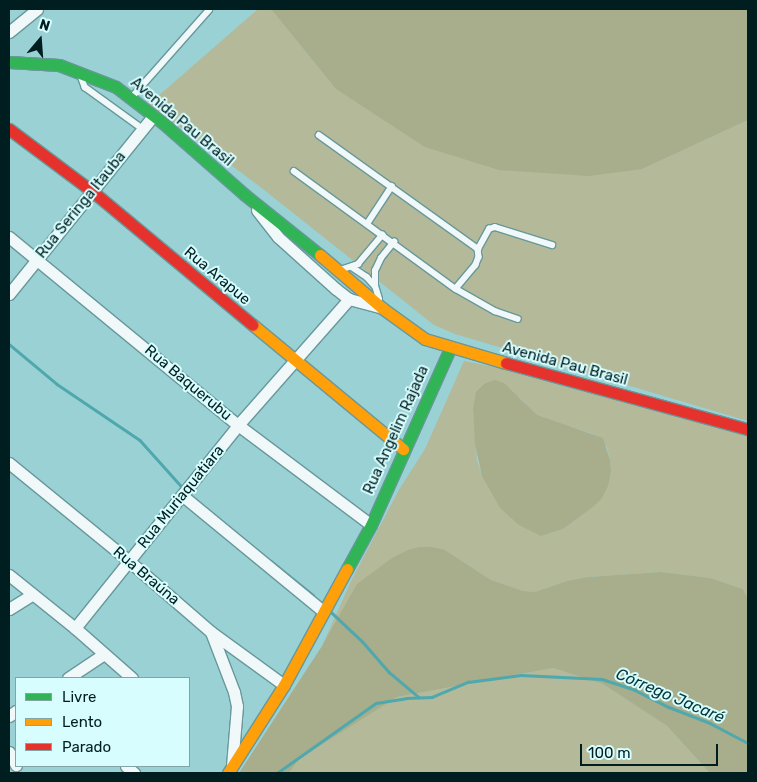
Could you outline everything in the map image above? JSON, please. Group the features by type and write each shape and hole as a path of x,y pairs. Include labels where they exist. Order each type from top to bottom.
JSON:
{"street":[{"path":"9,32 37,9"},
{"name":"Avenida Pau Brasil","path":"9,62 59,65 116,87 382,308 425,339 450,348 748,429"},
{"name":"Rua Seringa Itauba","path":"9,294 153,116"},
{"name":"Rua Arapue","path":"9,129 92,191 403,450"},
{"name":"Avenida Pau Brasil","path":"245,195 278,237 349,299 382,308"},
{"name":"Rua Baquerubu","path":"9,237 38,258 238,425 371,525"},
{"name":"Rua Muriaquatiara","path":"74,628 186,492 238,425 349,299"},
{"name":"Rua Angelim Rajada","path":"325,608 371,525 450,348"},
{"name":"Rua Braúna","path":"9,463 129,561 211,632 284,685"},
{"path":"186,492 325,608 284,685 230,770"},
{"path":"9,575 131,677"},
{"path":"9,609 31,595"},
{"path":"211,632 234,692 237,706 230,770"},
{"path":"70,677 104,654"}],"lane":[{"path":"131,99 209,10"},
{"path":"80,72 86,87 143,129"},
{"path":"319,135 478,249"},
{"path":"294,171 456,289 495,311 518,319"},
{"path":"367,224 392,186"},
{"path":"456,289 476,265 479,257 478,249 489,229 494,227 552,245"},
{"path":"336,269 346,269 358,264 382,235"},
{"path":"382,308 375,286 375,271 381,258 394,242"},
{"path":"352,267 367,277 375,286"}],"green space":[{"path":"258,9 271,9 336,89 642,169 748,120 748,421 455,334 434,325 263,189 149,104"},
{"path":"271,9 748,9 748,120 642,169 589,176 499,170 425,147 336,89"},
{"path":"464,361 536,375 748,436 748,599 743,589 710,578 661,572 588,577 567,581 535,592 523,591 491,580 445,550 408,550 379,570 322,646 351,581 400,488 425,449","holes":["519,397 537,416 593,434 607,447 611,471 593,507 563,529 541,536 482,476 477,460 473,409"]},
{"path":"495,380 504,383 537,415 603,438 610,460 611,471 608,486 602,498 593,507 563,529 541,536 519,525 500,508 482,476 475,444 473,409 476,392 484,384"},
{"path":"419,547 445,550 491,580 523,591 535,592 567,581 588,577 661,572 710,578 743,589 748,599 748,773 710,773 667,726 603,684 553,668 397,697 299,759 289,773 239,773 322,646 357,584 392,558"},
{"path":"553,668 603,684 667,726 710,773 289,773 298,759 397,697"}],"waterway":[{"path":"9,344 57,384 140,440 182,487"},
{"path":"271,561 313,595"},
{"path":"330,611 363,642 389,672 419,697"},
{"name":"Córrego Jacaré","path":"277,773 376,703 406,698 432,697 468,682 521,675 602,679 635,690 669,707 710,723 748,743"}],"traffic: fast":[{"path":"9,62 59,65 116,87 163,123 245,195 320,255"},
{"path":"347,569 371,525 450,348"}],"traffic: slow":[{"path":"320,255 382,308 425,339 506,363"},
{"path":"253,325 403,449"},
{"path":"228,773 284,685 347,569"}],"traffic: jam":[{"path":"9,129 92,191 253,325"},
{"path":"506,363 748,429"}]}
